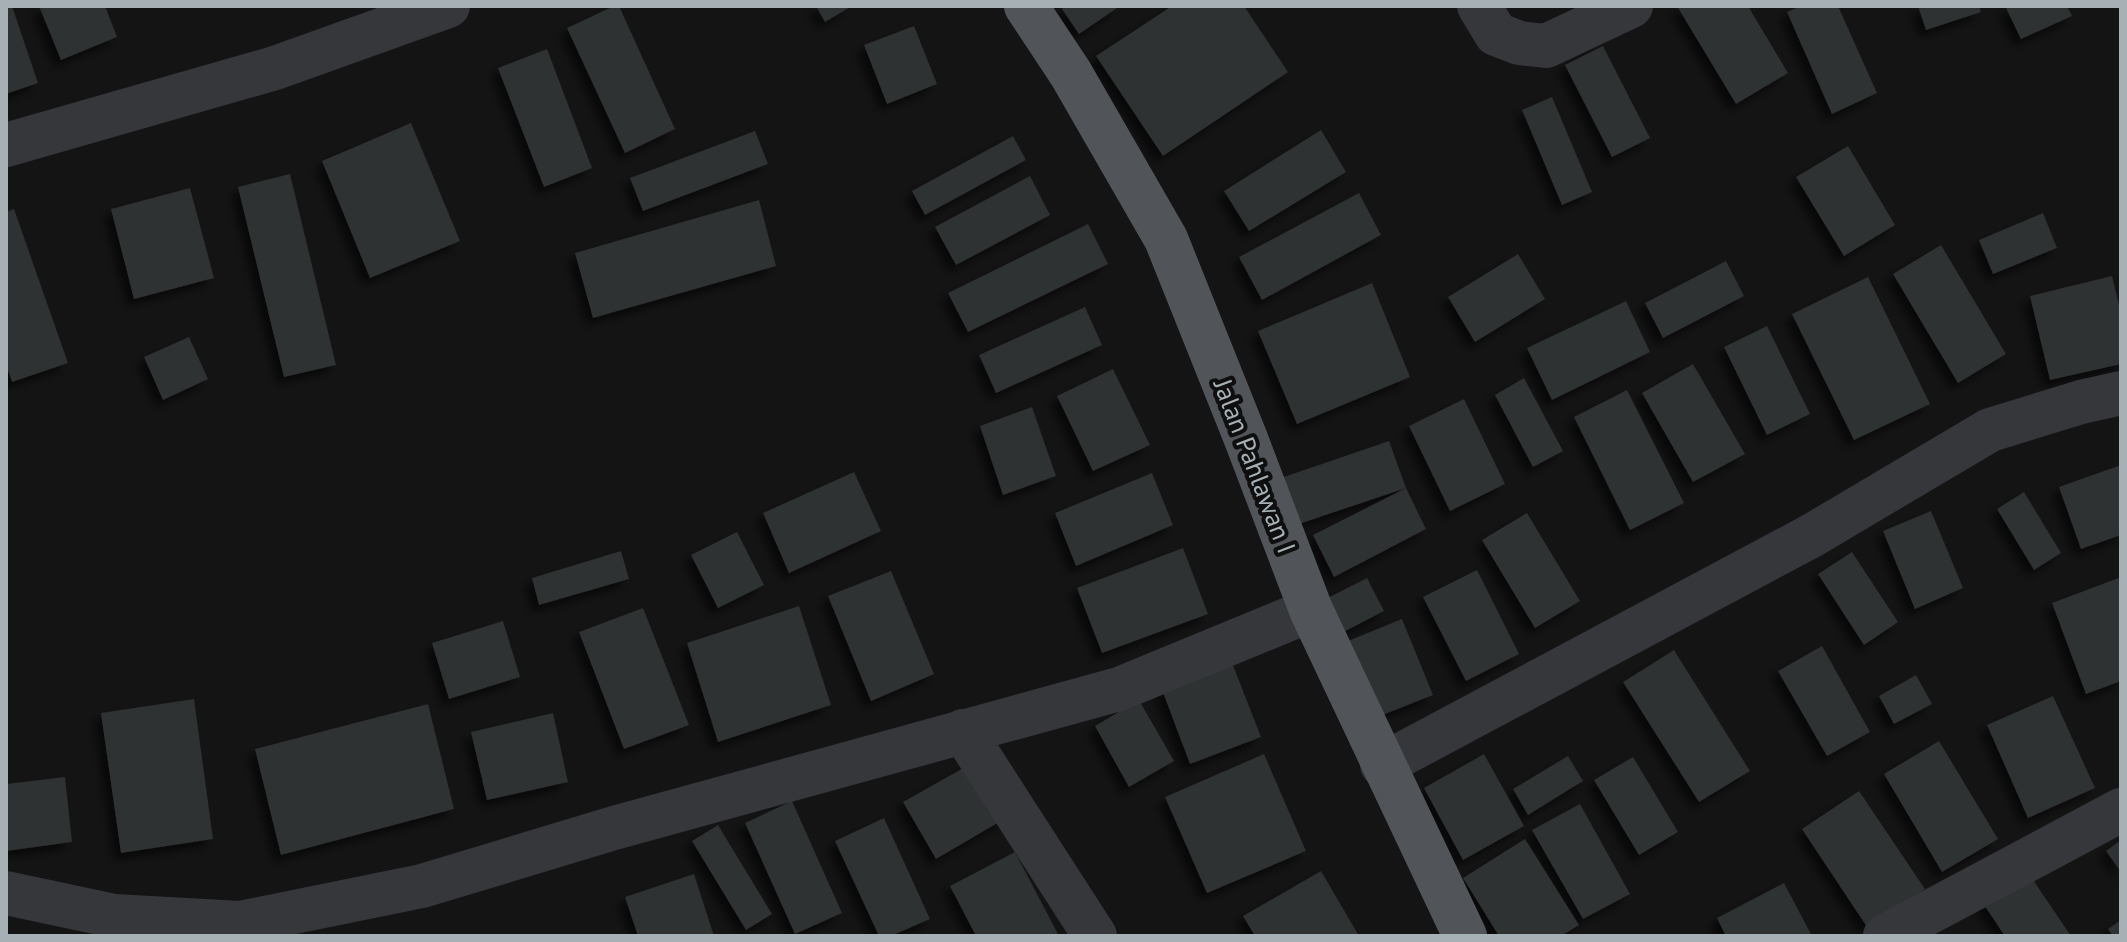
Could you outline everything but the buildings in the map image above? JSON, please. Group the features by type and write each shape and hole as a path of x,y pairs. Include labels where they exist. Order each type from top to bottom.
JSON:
{"main road":[{"name":"Jalan Pahlawan I","path":"1026,6 1071,74 1166,239 1311,610 1465,936"}],"street":[{"path":"6,145 275,68 448,6"},
{"path":"1479,6 1496,34 1519,43 1546,46 1631,6"},
{"path":"1382,765 1811,536 1990,430 2121,393"},
{"path":"6,893 114,916 240,923 422,886 629,824 1119,689 1311,610"},
{"path":"972,728 1095,936"},
{"path":"1885,936 2121,810"}]}
